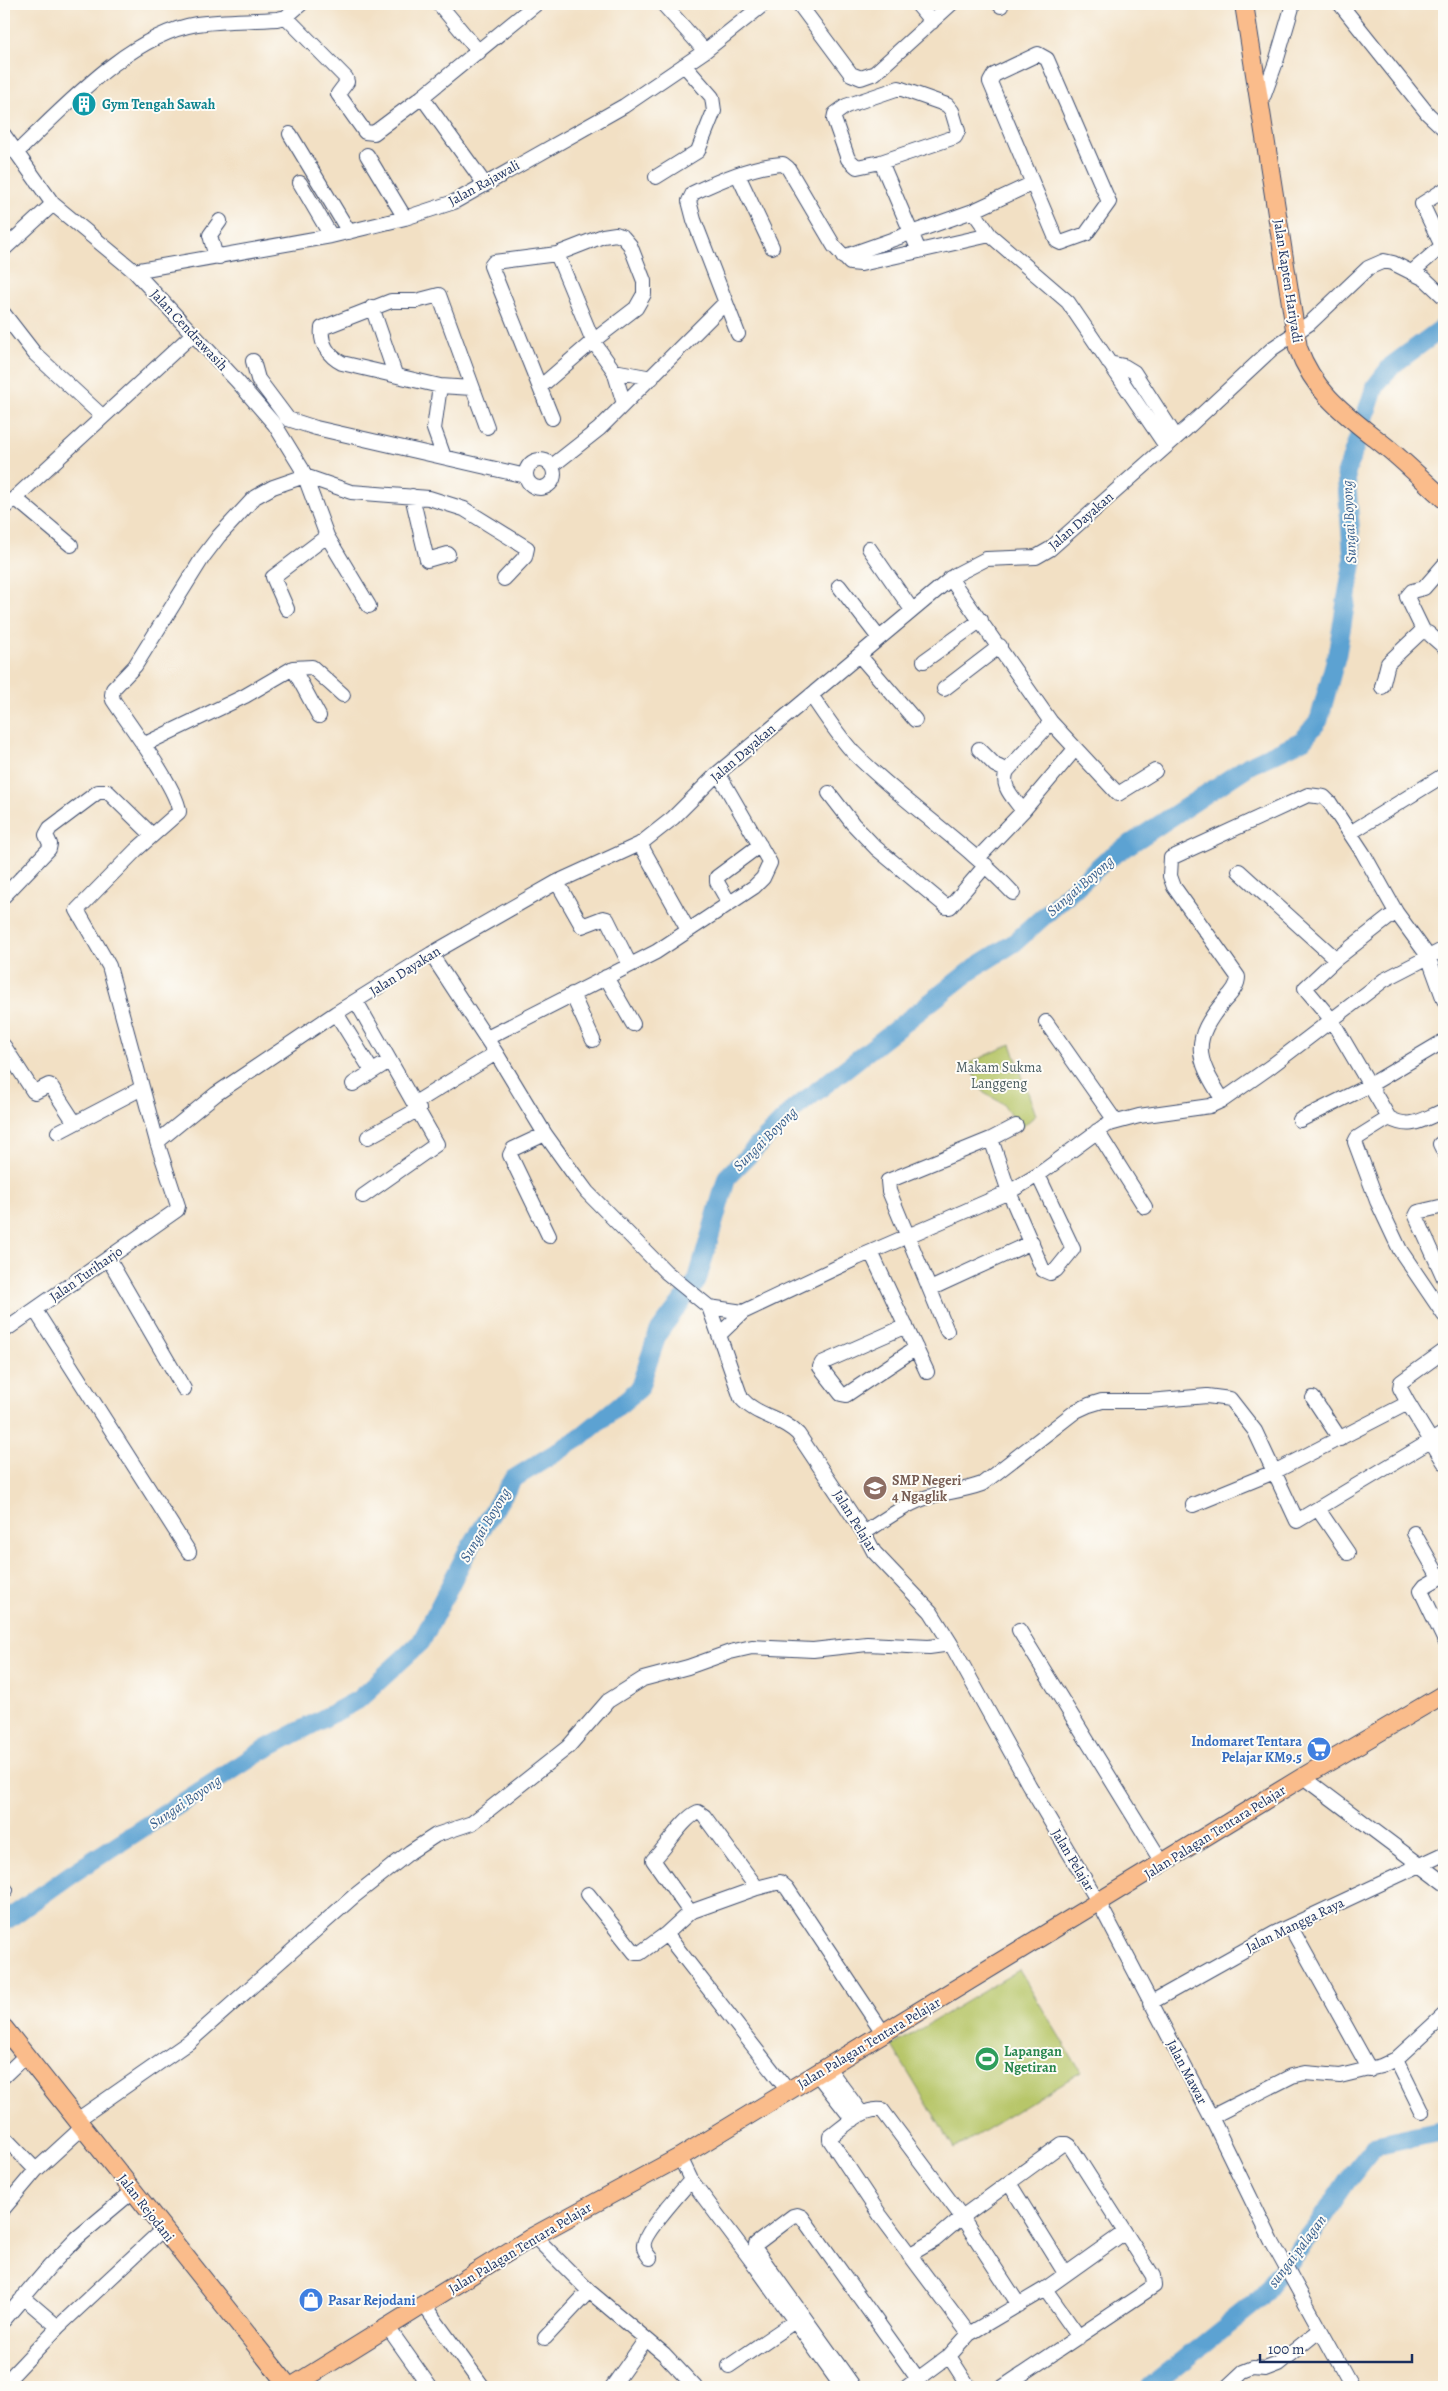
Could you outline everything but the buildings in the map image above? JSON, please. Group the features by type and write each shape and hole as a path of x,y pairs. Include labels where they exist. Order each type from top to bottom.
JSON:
{"main road":[{"name":"Jalan Kapten Hariyadi","path":"1244,4 1298,348 1309,375 1340,411 1391,451 1444,499"},
{"name":"Jalan Palagan Tentara Pelajar","path":"290,2387 534,2236 680,2157 1303,1777 1444,1694"},
{"name":"Jalan Rejodani","path":"4,2028 290,2387"}],"street":[{"path":"16,154 89,84 119,60 167,33 196,24 286,17 301,4"},
{"path":"439,4 479,52"},
{"path":"286,17 346,78 347,82 338,94 365,132 374,133 479,52 536,4"},
{"path":"663,4 705,51"},
{"name":"Jalan Rajawali","path":"134,271 331,236 405,218 454,202 484,183 624,106 705,51 764,4"},
{"path":"799,4 857,78 868,77 875,73 951,4"},
{"path":"917,4 932,22"},
{"path":"1258,98 1264,95 1292,4"},
{"path":"1340,4 1428,114 1444,129"},
{"path":"1038,54 1046,59 1108,204 1086,234 1058,243 1031,184 990,82 994,76 1038,54"},
{"path":"656,177 698,151 714,111 712,97 684,66"},
{"path":"895,88 907,90 927,99 942,101 952,111 958,131 955,137 881,162 857,167 848,160 834,119 839,111 846,106 895,88"},
{"path":"422,97 484,183"},
{"path":"290,134 349,232"},
{"name":"Jalan Cendrawasih","path":"4,135 53,204 134,271 275,425 305,476 327,536 368,606"},
{"path":"366,155 405,218"},
{"path":"881,162 913,232 919,251"},
{"path":"738,334 694,220 689,201 692,193 738,175 772,165 783,164 834,246 842,257 850,263 861,264 990,235"},
{"path":"738,175 772,247"},
{"path":"300,183 331,236"},
{"path":"842,257 973,211 1031,184"},
{"path":"1412,272 1442,246 1422,204 1444,190"},
{"path":"4,249 53,204"},
{"path":"973,211 990,235 1068,302 1109,363 1124,366 1134,372 1171,442"},
{"path":"219,257 210,238 212,231 220,221"},
{"path":"540,387 593,340 636,308 644,294 646,287 630,245 623,237 616,234 603,236 557,254 494,262 491,266 552,418"},
{"path":"557,254 593,340 614,372 624,404"},
{"name":"Jalan Dayakan","path":"157,1142 216,1094 336,1013 431,954 557,882 640,844 673,818 718,773 950,578 986,559 1029,558 1043,554 1171,442 1273,348 1310,323 1375,263 1384,261 1393,263 1412,272 1432,285 1444,297"},
{"path":"472,388 440,386 342,363 332,357 322,342 322,328 391,301 416,301 439,295 487,427"},
{"path":"552,466 599,429 725,303"},
{"path":"372,307 395,374"},
{"path":"4,314 36,354 102,416"},
{"path":"4,508 193,334"},
{"path":"252,361 258,379 288,419 316,428 415,449 526,476"},
{"path":"614,372 652,378"},
{"path":"440,386 434,429 444,457"},
{"path":"415,449 434,429"},
{"path":"540,460 552,466 554,477 551,484 544,488 536,488 529,484 526,476 527,468 532,462 540,460"},
{"path":"157,1142 109,966 77,910 179,812 179,806 143,745 113,700 114,690 135,666 203,557 219,536 255,497 273,487 305,476 351,492 429,498 464,509 524,545 527,550 525,557 504,579"},
{"path":"412,496 427,560 448,554"},
{"path":"15,498 71,545"},
{"path":"287,609 273,577 327,536"},
{"path":"869,548 912,610"},
{"path":"1423,632 1407,597 1412,591 1424,588 1444,565"},
{"path":"950,578 1000,646 1051,722 1075,750 1118,794 1155,771"},
{"path":"839,586 879,638"},
{"path":"924,661 981,620"},
{"path":"1423,632 1428,633 1444,647"},
{"path":"1382,687 1388,663 1423,632"},
{"path":"944,689 1000,646"},
{"path":"859,655 915,720"},
{"path":"143,745 245,696 293,668 312,667 343,695"},
{"path":"293,668 319,716"},
{"path":"811,695 851,750 894,790 982,861 1013,893"},
{"path":"1023,811 1005,786 1004,782 1007,771 1051,722"},
{"path":"979,749 995,765 1007,771"},
{"path":"829,793 853,824 876,848 947,907 950,907 982,861 1075,750"},
{"path":"487,1038 656,952 754,887 769,869 770,863 718,773"},
{"path":"1350,833 1444,774"},
{"path":"4,896 49,849 50,844 46,835 50,828 98,792 108,792 152,836"},
{"path":"1223,1100 1207,1077 1201,1059 1200,1047 1203,1032 1213,1015 1231,994 1238,977 1174,887 1170,876 1171,858 1308,795 1324,797 1350,833 1396,912 1428,956 1444,1000"},
{"path":"640,844 688,930"},
{"path":"729,903 717,882 717,877 760,845"},
{"path":"1239,871 1336,959"},
{"path":"557,882 582,926 603,918 607,920 630,965"},
{"path":"1396,912 1336,959 1305,988 1331,1019 1389,1118 1408,1125 1443,1112"},
{"path":"719,1335 743,1312 872,1252 1009,1192 1038,1175 1097,1131 1116,1122 1139,1116 1210,1106 1223,1100 1270,1067 1384,980 1444,949"},
{"path":"431,954 487,1038 545,1134 588,1192 666,1272 705,1304 743,1312"},
{"path":"606,977 633,1024"},
{"path":"572,994 593,1040"},
{"path":"356,1001 437,1144 364,1196"},
{"path":"336,1013 372,1071"},
{"path":"1046,1022 1116,1122"},
{"path":"1300,1120 1370,1085 1444,1043"},
{"path":"4,1046 32,1091 35,1092 49,1085 51,1086 75,1123"},
{"path":"368,1137 496,1053"},
{"path":"353,1084 389,1061"},
{"path":"58,1132 142,1088"},
{"path":"1389,1118 1357,1138 1355,1142 1377,1201 1400,1250 1444,1315"},
{"path":"947,1331 889,1191 888,1181 890,1178 991,1139 1016,1126"},
{"path":"1097,1131 1145,1207"},
{"path":"545,1134 513,1149 510,1155 549,1236"},
{"path":"991,1139 1009,1192 1044,1270 1048,1272 1056,1270 1073,1251 1038,1175"},
{"name":"Jalan Turiharjo","path":"4,1331 172,1213 178,1201 157,1142"},
{"path":"1444,1206 1418,1212 1416,1216 1444,1278"},
{"path":"930,1289 1032,1242"},
{"path":"872,1252 927,1372"},
{"path":"108,1258 184,1389"},
{"name":"Jalan Pelajar","path":"705,1304 719,1335 741,1398 748,1406 788,1426 798,1434 864,1533 874,1552 931,1612 951,1644 1029,1785 1099,1903"},
{"path":"35,1310 189,1552"},
{"path":"906,1326 822,1363 820,1367 841,1394 846,1395 916,1348"},
{"path":"1444,1351 1401,1382 1400,1388 1444,1462"},
{"path":"864,1533 906,1506 927,1498 969,1489 982,1484 1076,1411 1102,1401 1149,1401 1207,1396 1230,1399 1255,1431 1296,1520 1299,1521 1444,1433"},
{"path":"1313,1398 1340,1439"},
{"path":"1193,1504 1274,1472 1408,1403"},
{"path":"1318,1509 1348,1553"},
{"path":"1414,1533 1442,1576 1421,1591 1444,1639"},
{"path":"1019,1630 1163,1864"},
{"path":"4,2208 36,2170 80,2124 189,2042 348,1902 418,1846 441,1832 472,1823 568,1747 608,1701 642,1679 752,1647 813,1650 867,1644 929,1647 951,1644"},
{"path":"1303,1777 1423,1865 1444,1883"},
{"path":"690,1912 653,1860 664,1850 691,1815 698,1812 704,1816 756,1888"},
{"name":"Jalan Mangga Raya","path":"1150,2004 1290,1926 1444,1854"},
{"path":"588,1894 635,1953 640,1953 666,1934 690,1912 756,1888 780,1882 787,1888 884,2034"},
{"name":"Jalan Mawar","path":"1099,1903 1150,2004 1211,2117 1272,2242 1352,2387"},
{"path":"1290,1926 1370,2070"},
{"path":"666,1934 788,2092"},
{"path":"1211,2117 1292,2076 1312,2073 1340,2076 1370,2070 1396,2059 1444,2015"},
{"path":"4,2076 25,2056"},
{"path":"1396,2059 1422,2112"},
{"path":"822,2071 858,2117"},
{"path":"969,2334 909,2255 830,2140 830,2137 858,2117 876,2109 882,2110 962,2217 1019,2304"},
{"path":"4,2137 36,2170"},
{"path":"909,2255 935,2240 962,2217 1062,2144 1067,2144 1153,2276 1154,2286 1003,2387"},
{"path":"680,2157 691,2180 854,2387"},
{"path":"650,2258 644,2247 644,2242 660,2218 691,2180"},
{"path":"1009,2183 1065,2273"},
{"path":"4,2320 50,2266 77,2238 133,2191"},
{"path":"842,2387 795,2321 787,2302 755,2246 760,2239 793,2216 802,2217 912,2383 949,2356 969,2334 1046,2289 1065,2273 1125,2232"},
{"path":"4,2384 58,2327 164,2229"},
{"path":"534,2236 589,2290 664,2354 695,2387"},
{"path":"1046,2289 1079,2337"},
{"path":"545,2338 589,2290"},
{"path":"23,2297 58,2327"},
{"path":"424,2305 483,2387"},
{"path":"728,2366 795,2321"},
{"path":"388,2326 430,2387"},
{"path":"1228,2387 1243,2372 1253,2368 1264,2369 1278,2364 1320,2330"},
{"path":"612,2387 646,2339"},
{"path":"949,2356 969,2387"}],"green space":[{"name":"Makam Sukma Langgeng","path":"1011,1044 1036,1115 1020,1129 1002,1103 984,1093 968,1064"},
{"name":"Lapangan Ngetiran","path":"1019,1970 1081,2072 954,2149 892,2046"}],"waterway":[{"name":"Sungai Boyong","path":"4,1922 70,1875 262,1751 358,1700 421,1642 466,1554 513,1479 578,1439 639,1389 658,1333 697,1281 727,1177 794,1109 974,968 1014,943 1106,860 1250,765 1303,740 1319,720 1337,654 1353,561 1346,474 1375,387 1391,366 1444,327"},
{"name":"sungai palagan","path":"1150,2387 1260,2299 1316,2227 1347,2181 1376,2145 1444,2130"}],"place":[{"name":"Gym Tengah Sawah","path":"84,104"},
{"name":"SMP Negeri 4 Ngaglik","path":"875,1488"},
{"name":"Indomaret Tentara Pelajar KM9.5","path":"1319,1749"},
{"name":"Lapangan Ngetiran","path":"987,2059"},
{"name":"Pasar Rejodani","path":"311,2300"}]}
